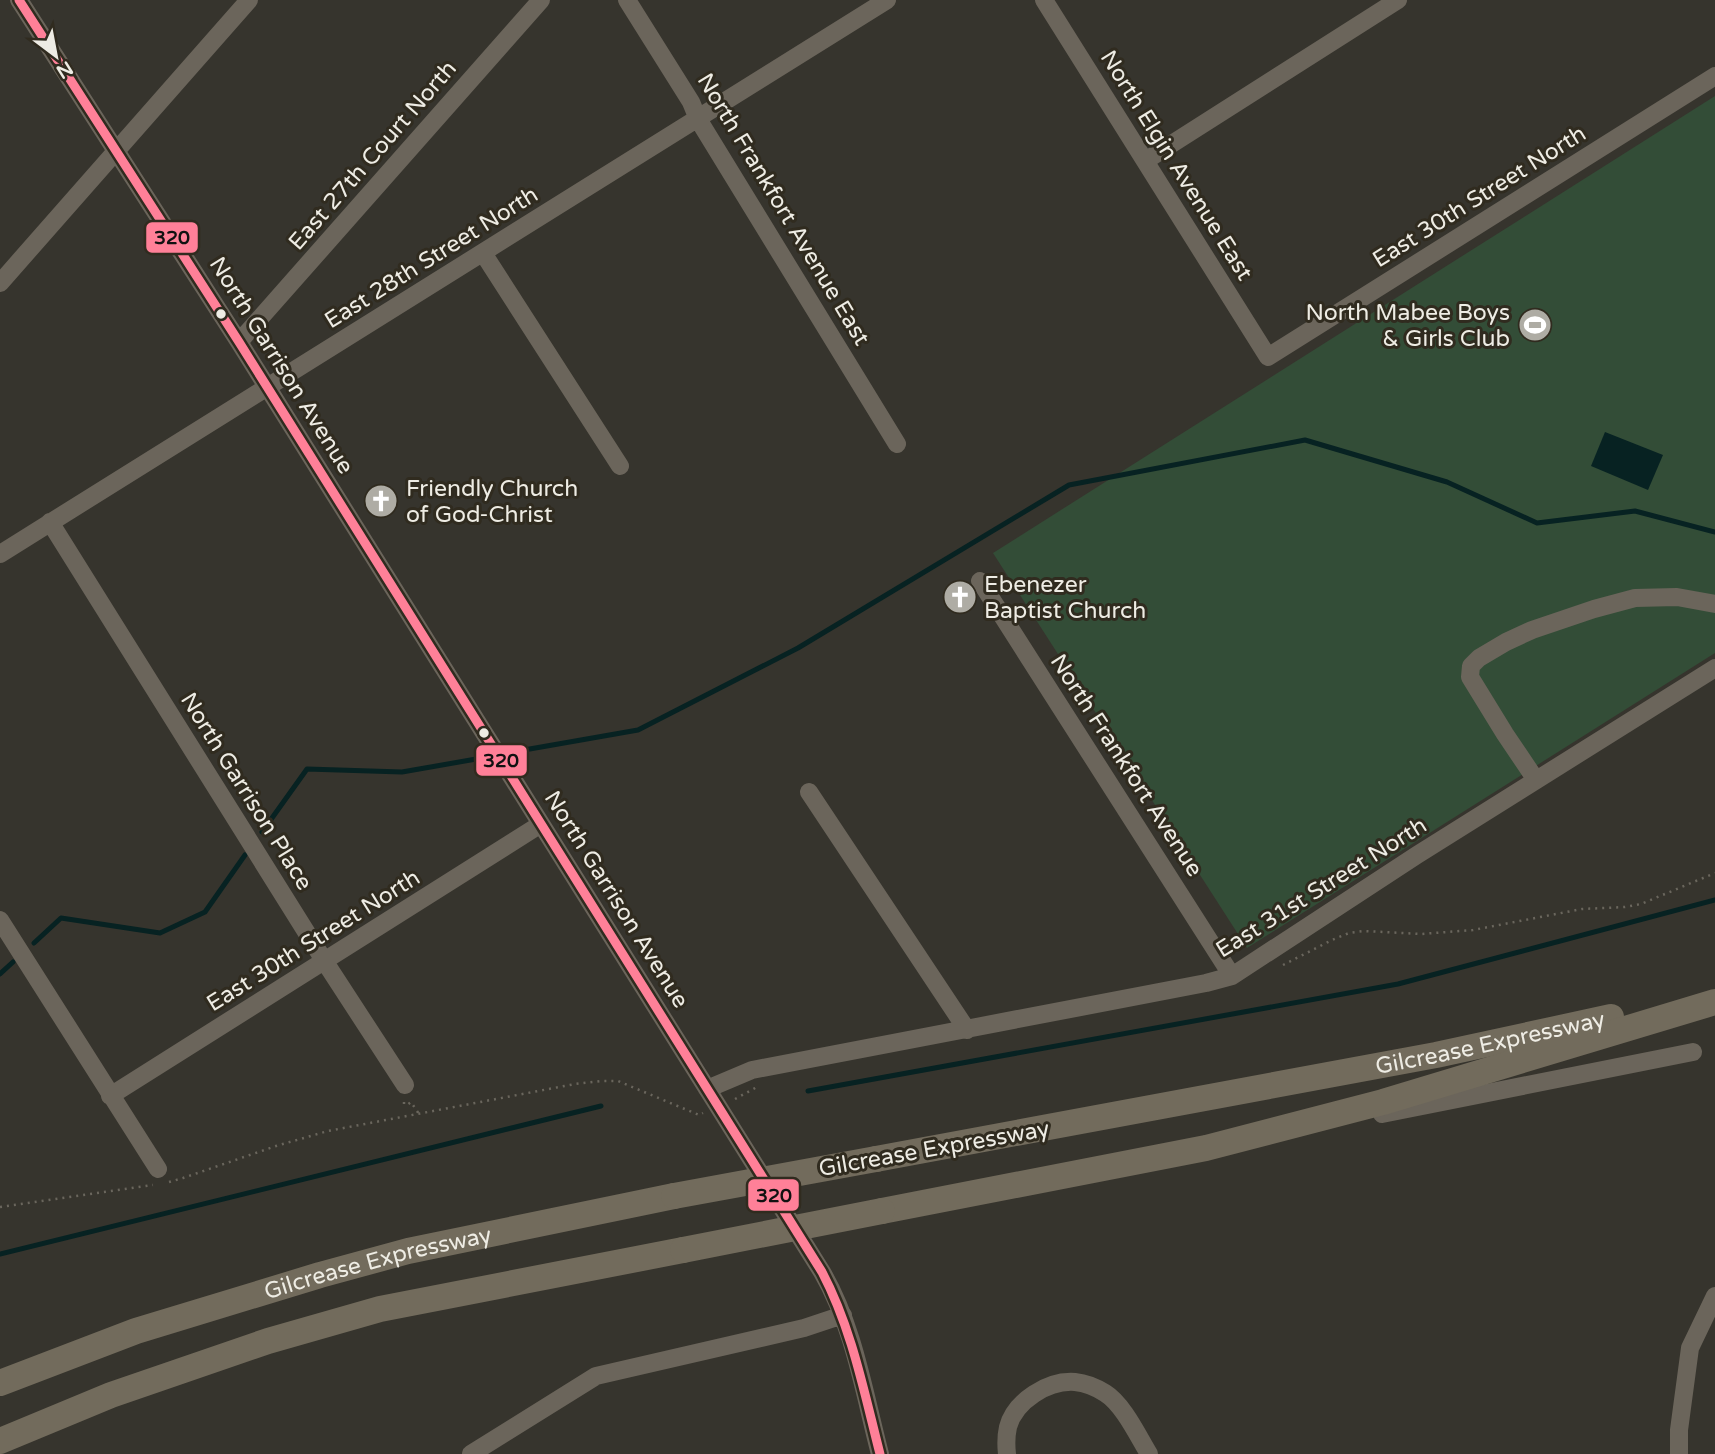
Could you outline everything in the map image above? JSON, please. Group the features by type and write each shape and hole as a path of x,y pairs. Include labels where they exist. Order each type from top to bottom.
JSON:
{"highway":[{"name":"Gilcrease Expressway","path":"0,1383 136,1331 229,1301 408,1251 674,1196 1436,1055 1715,994"},
{"path":"1206,1149 1383,1102 1715,1002"},
{"name":"Gilcrease Expressway","path":"0,1441 111,1395 268,1341 380,1309 1206,1149"}],"street":[{"name":"North Garrison Avenue","path":"19,0 239,342 822,1272 843,1315 880,1454"},
{"path":"0,283 249,0"},
{"name":"East 27th Court North","path":"239,342 541,0"},
{"name":"North Frankfort Avenue East","path":"627,0 897,444"},
{"name":"East 28th Street North","path":"0,554 887,0"},
{"name":"North Elgin Avenue East","path":"1044,0 1268,357"},
{"path":"1145,160 1398,0"},
{"name":"East 30th Street North","path":"1268,357 1715,76"},
{"path":"483,253 620,466"},
{"name":"North Garrison Place","path":"50,522 405,1085"},
{"name":"North Frankfort Avenue","path":"980,581 1232,976"},
{"path":"1536,780 1470,677 1471,666 1479,658 1532,630 1635,598 1677,597 1715,604"},
{"name":"East 31st Street North","path":"707,1089 752,1070 1232,976 1715,668"},
{"path":"809,792 967,1030"},
{"name":"East 30th Street North","path":"110,1096 541,824"},
{"path":"0,920 158,1169"},
{"name":"Gilcrease Expressway","path":"1206,1149 1693,1052"},
{"path":"1679,1454 1679,1430 1690,1348 1715,1296"},
{"path":"480,1452 596,1376 804,1328 843,1315"},
{"path":"1007,1454 1008,1426 1016,1411 1028,1398 1049,1387 1076,1382 1106,1393 1118,1405 1149,1454"}],"green space":[{"name":"North Mabee Boys & Girls Club","path":"1715,96 1715,653 1247,948 993,553"}],"water":[{"path":"1605,432 1663,455 1648,490 1591,466"}],"waterway":[{"path":"524,750 638,730 798,648 1069,485 1305,440 1447,482 1537,523 1635,511 1715,532"},
{"path":"262,832 307,769 402,772 482,758"},
{"path":"34,943 61,918 160,933 205,912 245,855"},
{"path":"808,1091 1398,984 1715,900"},
{"path":"0,974 13,962"},
{"path":"0,1254 601,1106"}],"transit line":[{"name":"320","path":"19,0 239,342 822,1272 849,1338 880,1454"}],"place":[{"name":"North Mabee Boys & Girls Club","path":"1535,325"},
{"name":"Friendly Church of God-Christ","path":"381,501"},
{"name":"Ebenezer Baptist Church","path":"960,597"}]}
